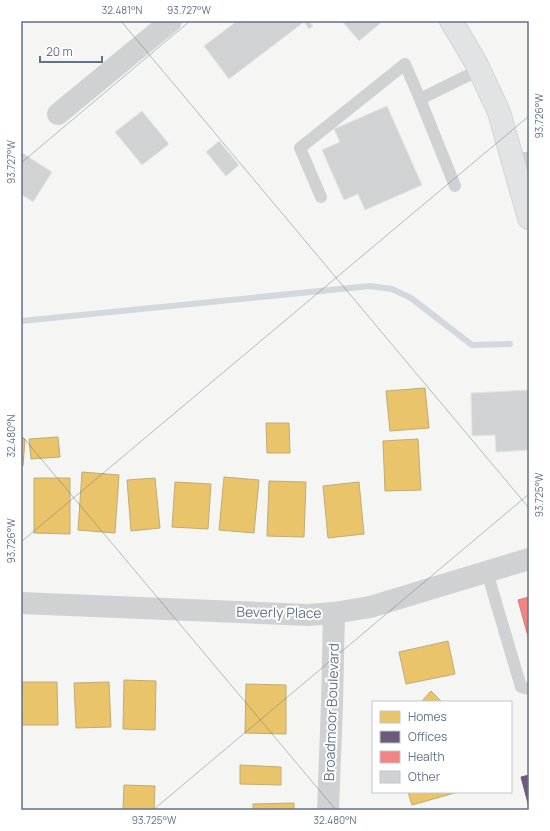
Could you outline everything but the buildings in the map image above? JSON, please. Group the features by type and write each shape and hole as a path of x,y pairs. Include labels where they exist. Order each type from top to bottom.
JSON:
{"main road":[{"path":"451,21 479,70 522,163 529,218"}],"street":[{"path":"58,114 171,21"},
{"name":"Beverly Place","path":"21,603 308,615 334,614 370,607 529,559"},
{"name":"Broadmoor Boulevard","path":"328,810 334,614"}],"lane":[{"path":"321,197 300,148 405,64 455,186"},
{"path":"420,99 479,70"},
{"path":"487,572 522,687 529,689"}],"waterway":[{"path":"21,321 370,286 392,289 411,298 472,345 510,344"}]}
